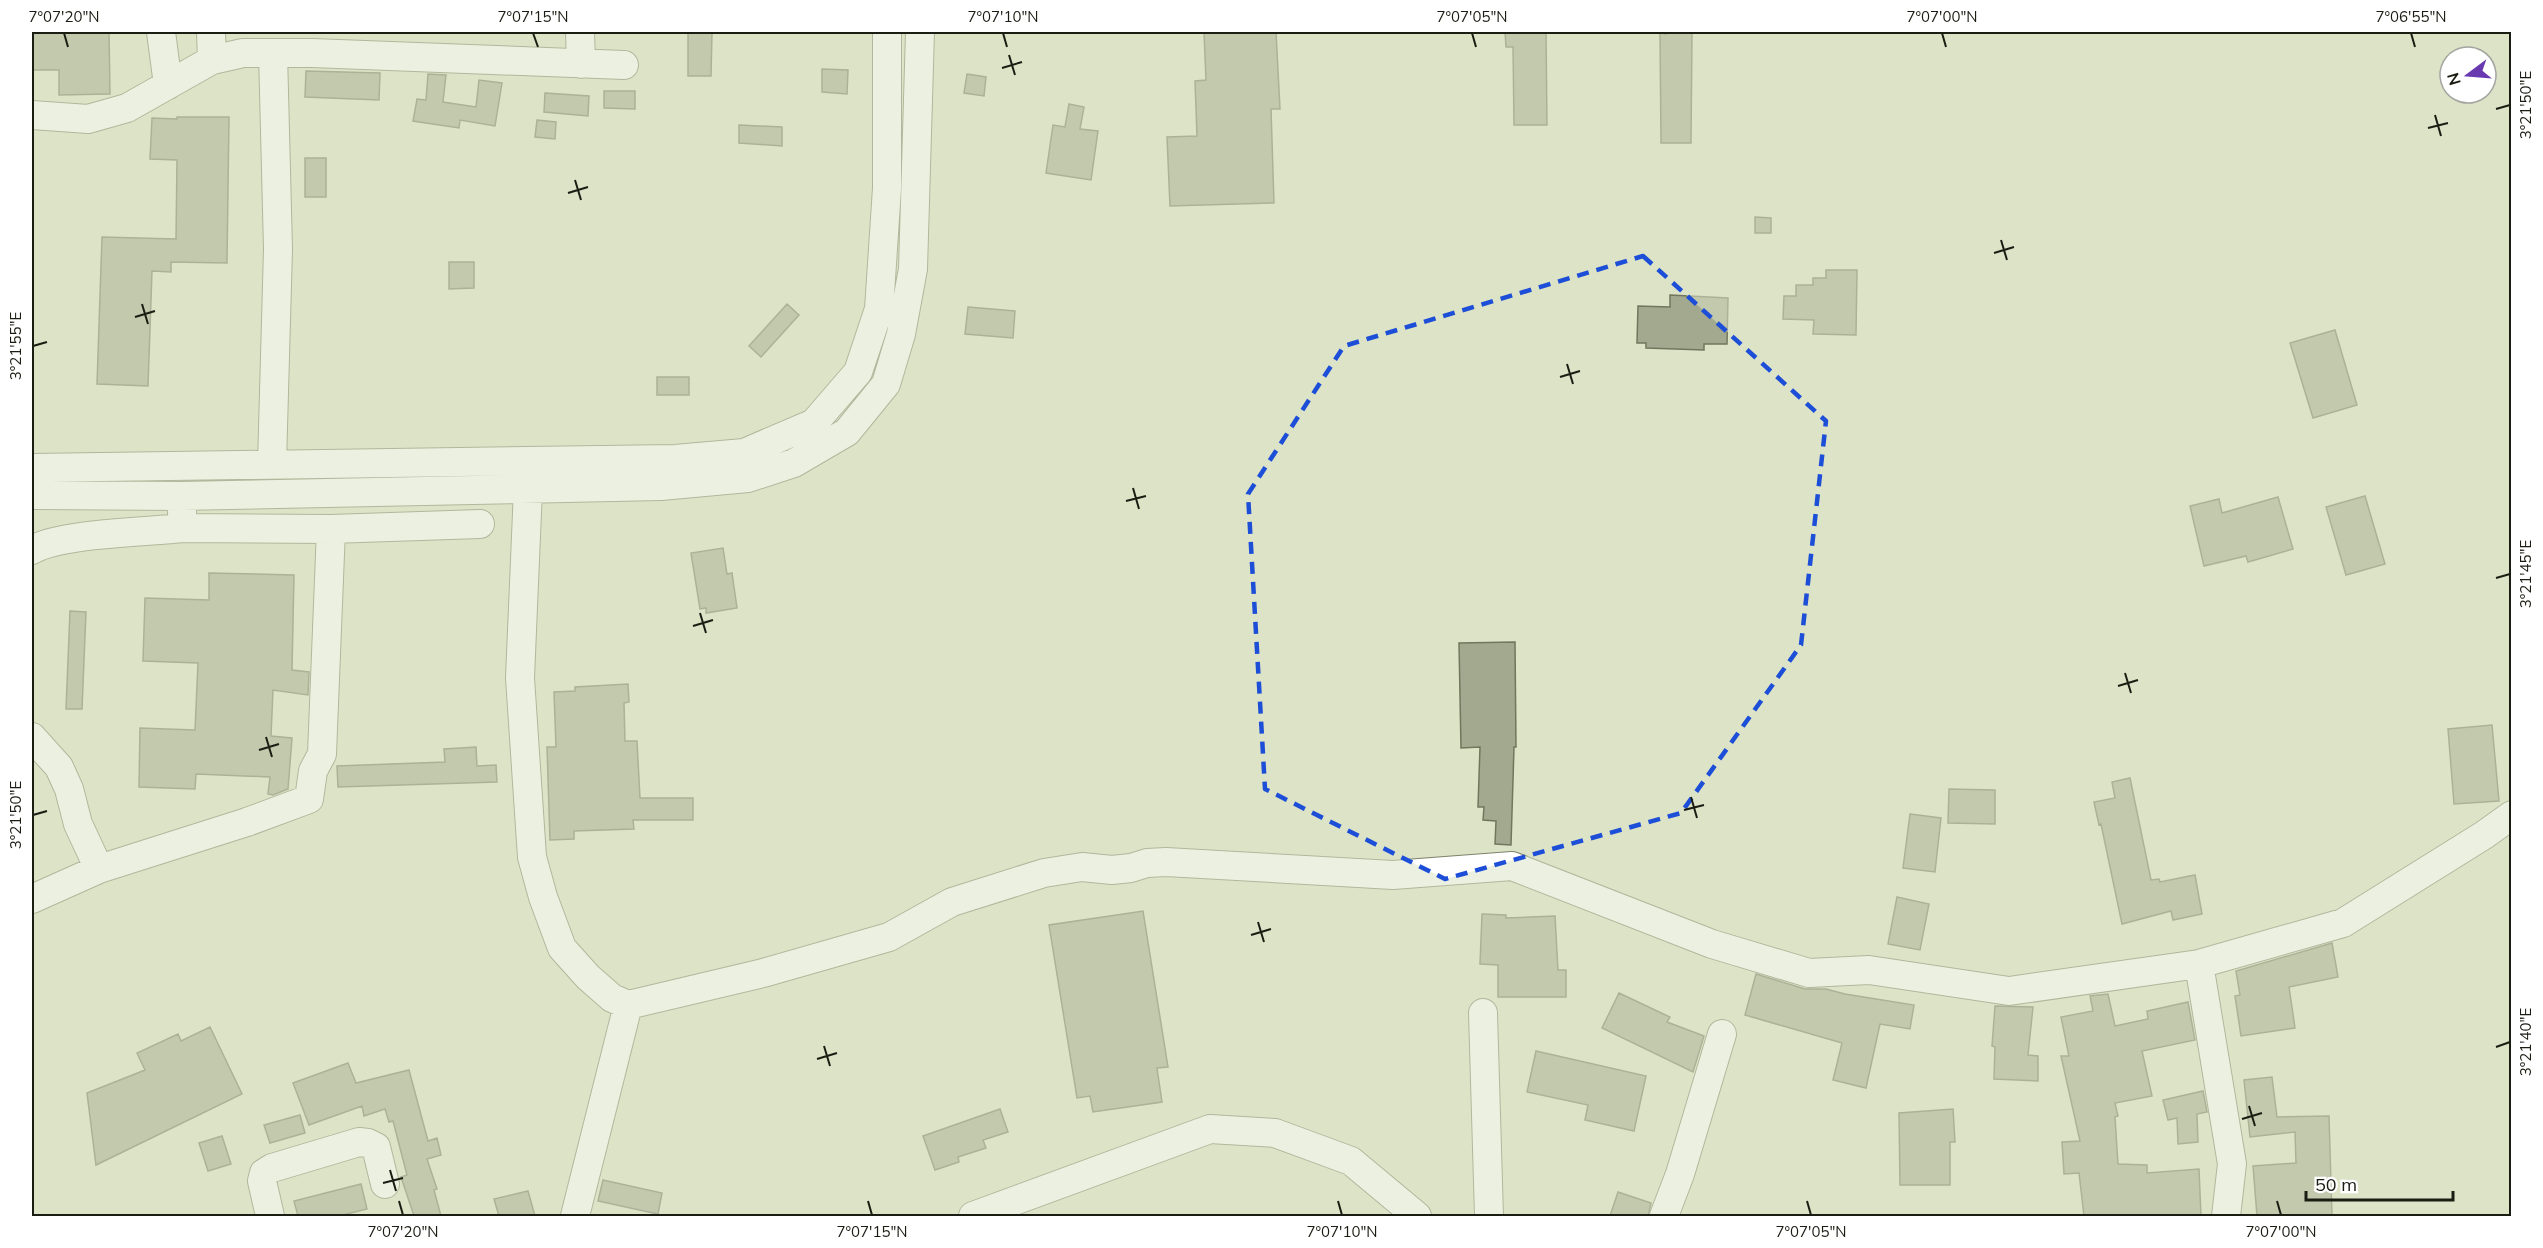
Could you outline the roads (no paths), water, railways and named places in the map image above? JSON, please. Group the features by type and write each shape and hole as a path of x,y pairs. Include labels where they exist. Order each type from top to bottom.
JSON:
{"street":[{"path":"161,32 168,85"},
{"path":"211,32 212,60"},
{"path":"580,32 581,64"},
{"path":"32,468 675,459 744,453 814,423 858,372 879,309 887,188 887,32"},
{"path":"32,495 181,496 661,486 748,478 794,463 847,432 886,384 901,334 913,269 920,32"},
{"path":"32,115 88,119 127,108 212,60 243,54 369,43 581,64 624,65"},
{"path":"272,464 278,249 273,53"},
{"path":"528,489 520,678 532,857 543,897 562,948 588,977 612,998 628,1005 763,973 889,937 952,902 1044,873 1082,867 1112,870 1131,868 1147,862 1393,874 1512,866 1712,944 1809,973 1869,970 2009,991 2199,964 2343,923 2484,835 2511,815"},
{"path":"181,496 183,528"},
{"path":"32,550 42,543 183,528 331,529 480,524"},
{"path":"32,899 99,869 247,822 309,799 313,771 322,754 331,529"},
{"path":"32,737 59,766 69,789 78,824 99,869"},
{"path":"2199,964 2232,1164 2226,1216"},
{"path":"575,1216 628,1005"},
{"path":"1483,1013 1490,1216"},
{"path":"1664,1216 1680,1173 1722,1034"},
{"path":"973,1216 1210,1129 1275,1133 1351,1161 1417,1216"},
{"path":"270,1216 262,1181 264,1173 272,1168 359,1142 376,1147 385,1184"}]}
